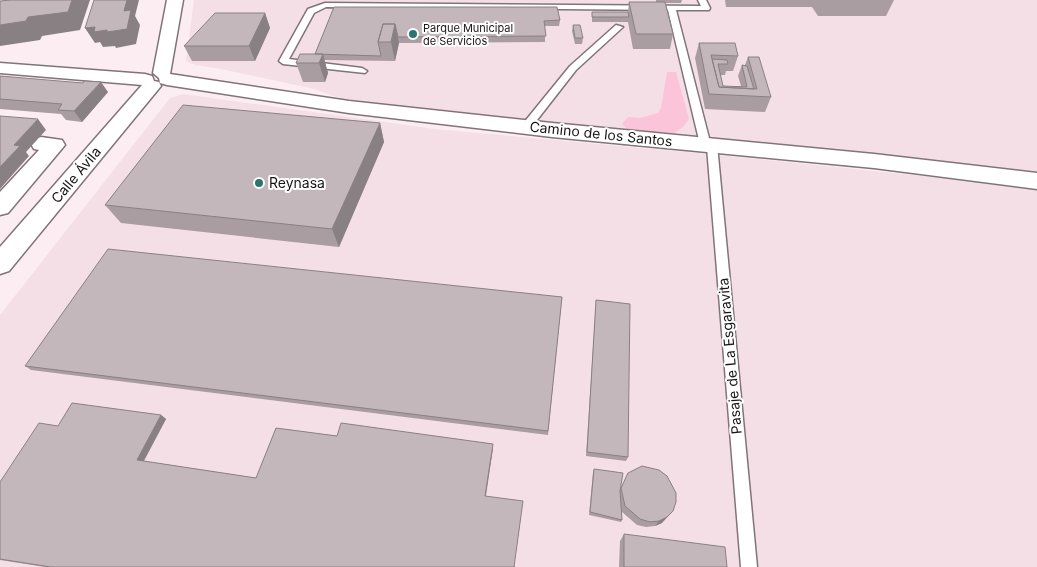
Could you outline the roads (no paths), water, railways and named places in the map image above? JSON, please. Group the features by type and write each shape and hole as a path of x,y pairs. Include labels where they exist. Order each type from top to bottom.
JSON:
{"street":[{"path":"156,79 175,0"},
{"name":"Camino de los Santos","path":"0,68 156,79 349,107 526,127 874,161 1037,181"},
{"name":"Calle Ávila","path":"0,264 156,79"},
{"path":"0,207 54,145 41,144"}],"lane":[{"path":"362,71 283,61 312,11 344,2 706,8 702,0"},
{"name":"Pasaje de La Esgaravita","path":"671,7 709,144 749,567"},
{"path":"526,127 573,68 619,27"}],"place":[{"name":"Parque Municipal de Servicios","path":"413,34"},
{"name":"Reynasa","path":"259,183"}]}
